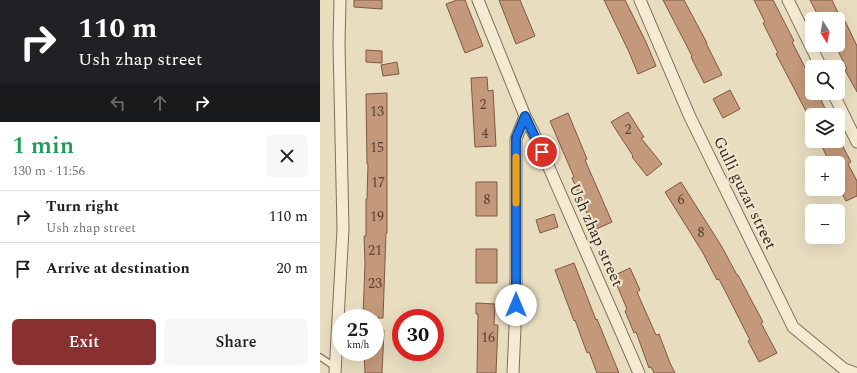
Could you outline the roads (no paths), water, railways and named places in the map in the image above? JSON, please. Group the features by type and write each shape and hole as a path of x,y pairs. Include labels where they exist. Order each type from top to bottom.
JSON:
{"street":[{"path":"335,370 343,229 339,52 340,0"},
{"name":"Ush zhap street","path":"478,0 525,116 639,373"},
{"name":"Gulli guzar street","path":"640,0 690,117 793,327 844,370 855,373"},
{"path":"788,0 817,60"},
{"path":"836,100 857,142"},
{"path":"513,373 516,305 516,138 525,116"}],"lane":[{"path":"320,357 335,370"}]}
